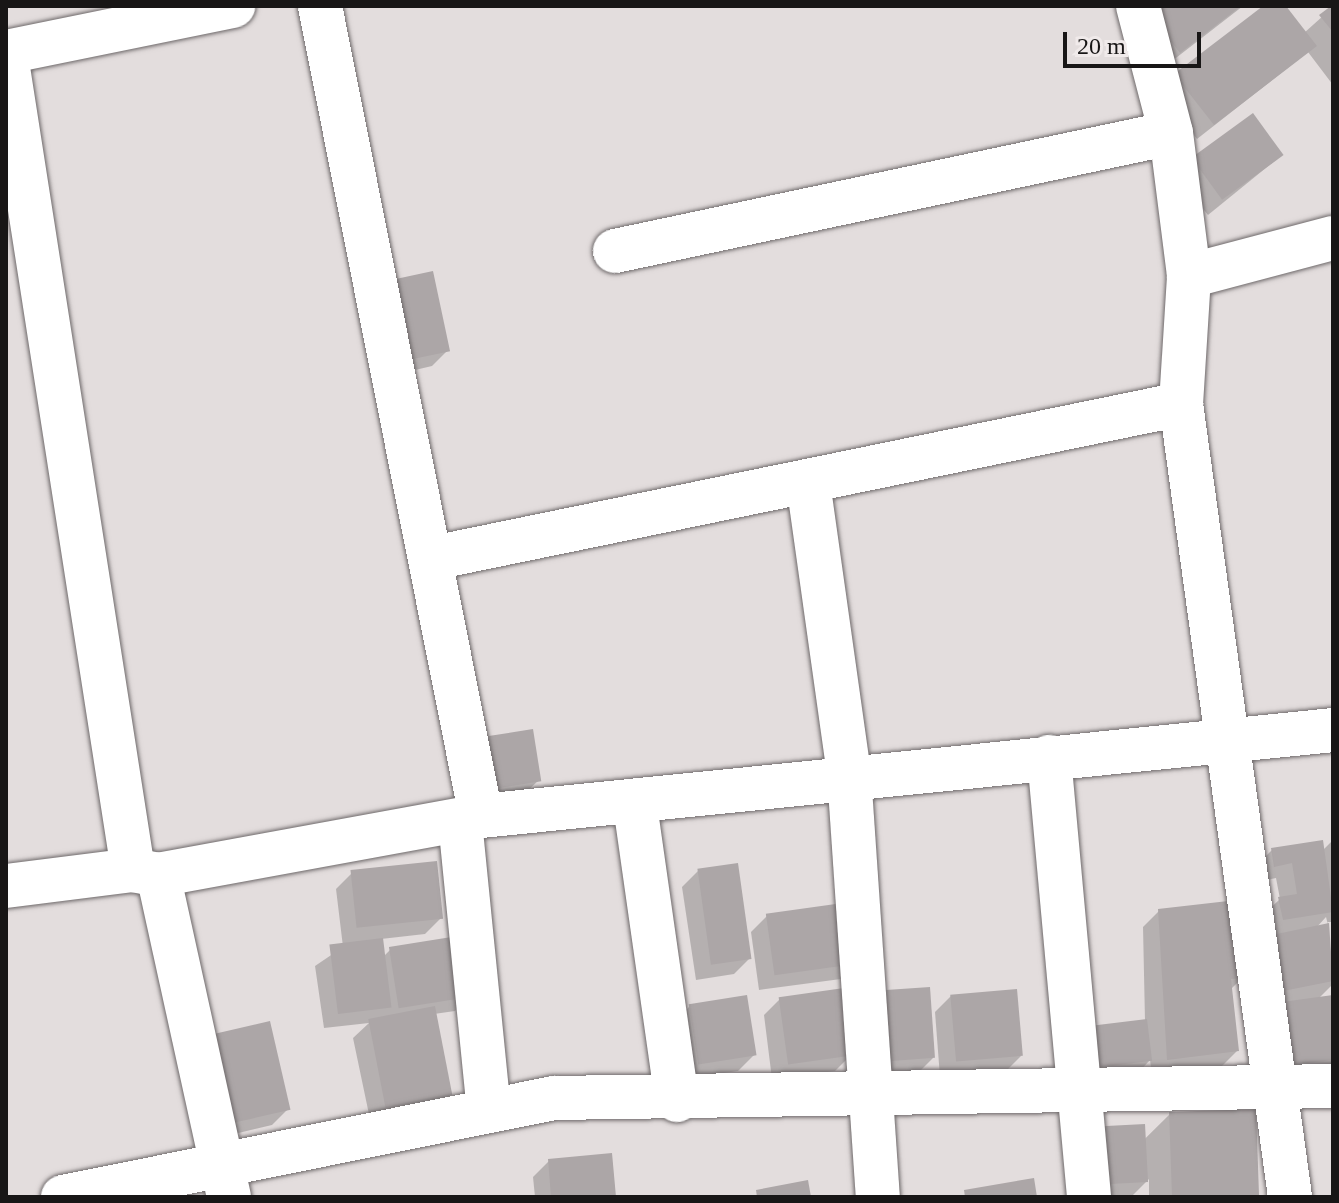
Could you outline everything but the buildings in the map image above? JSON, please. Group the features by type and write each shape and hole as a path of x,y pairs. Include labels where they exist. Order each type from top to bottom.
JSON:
{"street":[{"path":"224,1181 146,873 6,53 233,6"},
{"path":"320,6 433,558 471,818 489,1111"},
{"path":"1138,6 1171,133 1189,276 1181,404 1290,1197"},
{"path":"615,251 1171,133"},
{"path":"1189,276 1333,238"},
{"path":"433,558 1181,404"},
{"path":"808,482 849,774 878,1197"},
{"path":"6,886 146,873 471,818 635,805 849,774 1333,730"},
{"path":"1049,757 1076,1091 1089,1197"},
{"path":"635,805 677,1100"},
{"path":"63,1197 224,1181 489,1111 554,1098 677,1100 869,1093 1333,1086"}]}
